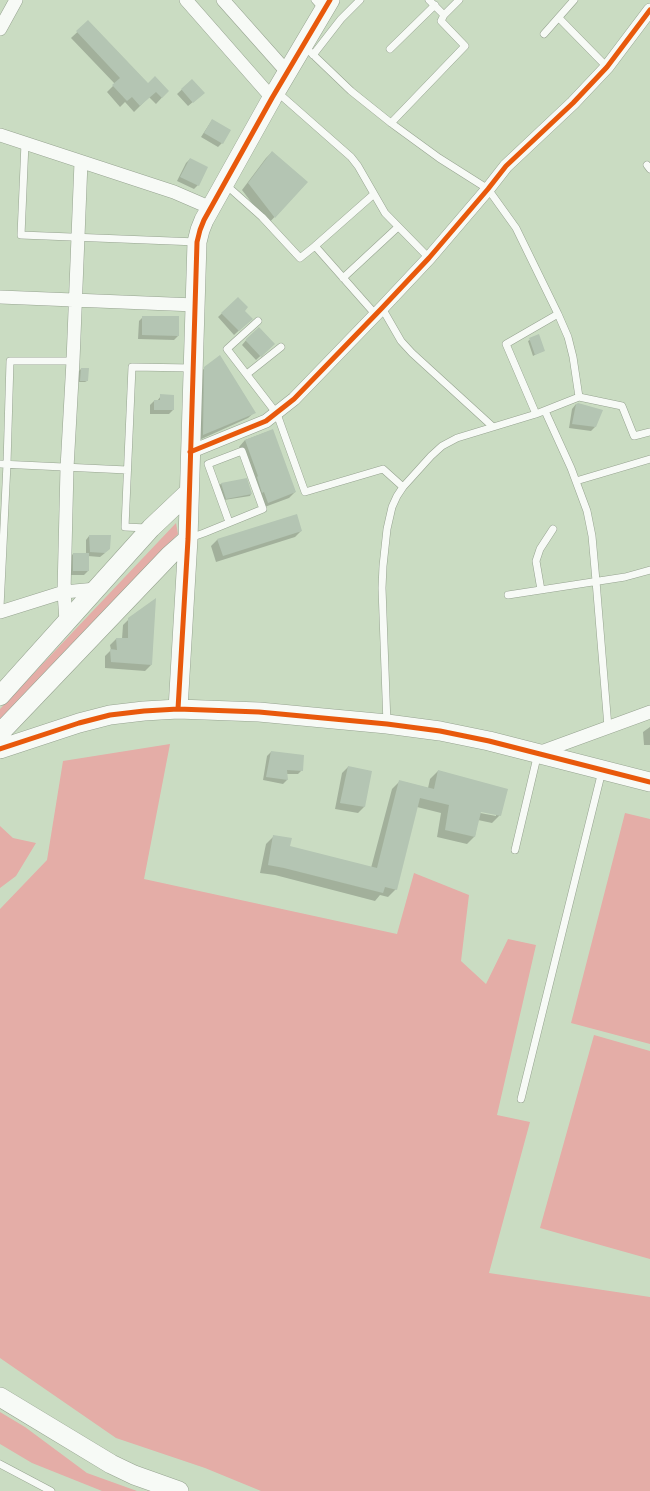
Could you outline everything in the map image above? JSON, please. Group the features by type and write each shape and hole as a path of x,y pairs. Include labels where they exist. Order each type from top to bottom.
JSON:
{"street":[{"path":"0,29 16,0"},
{"path":"186,0 274,94"},
{"path":"223,0 287,72"},
{"path":"178,709 188,539 188,492 197,460 192,368 197,242 200,230 211,208 274,94 287,72 308,50 323,4"},
{"path":"197,460 266,421 277,414 294,399 379,312 429,258 506,166 573,103 607,67 650,10"},
{"path":"0,135 174,192 211,208"},
{"path":"66,621 64,592 67,468 81,162"},
{"path":"0,297 195,305"},
{"path":"0,696 151,528 188,492"},
{"path":"0,733 170,555 188,539"},
{"path":"0,612 64,592 96,589"},
{"path":"0,750 79,723 110,715 178,709 259,712 387,724 440,731 538,753 650,782"},
{"path":"538,753 650,712"},
{"path":"0,1397 111,1464 134,1475 179,1491"}],"lane":[{"path":"360,0 308,50 351,91 391,123 445,162 488,189 516,228 558,314 568,337 579,397"},
{"path":"391,123 465,46 440,21 459,0"},
{"path":"544,34 574,0"},
{"path":"390,49 432,3 444,15"},
{"path":"559,18 607,67"},
{"path":"274,94 351,157 358,166 385,213 429,258"},
{"path":"25,143 21,235 197,242"},
{"path":"225,183 262,217 300,258 374,194"},
{"path":"343,278 398,227"},
{"path":"315,246 343,278 379,312 412,353 492,426"},
{"path":"536,414 506,344 558,314"},
{"path":"258,321 227,349 277,414 304,492 383,469 403,487"},
{"path":"247,374 281,348"},
{"path":"0,607 3,464 10,360 73,361"},
{"path":"151,528 125,527 132,367 192,368"},
{"path":"387,724 382,588 384,547 392,507 403,487 442,446 457,438 492,426 545,411 579,397 622,406 634,436 650,432"},
{"path":"545,411 576,480 587,511 592,536 608,727"},
{"path":"188,539 262,509 242,451 197,460 229,522"},
{"path":"576,480 650,459"},
{"path":"3,464 127,470"},
{"path":"541,590 536,561 540,549 553,529"},
{"path":"508,595 625,577 650,570"},
{"path":"514,850 538,753"},
{"path":"521,1100 602,770"},
{"path":"0,1464 51,1491"}],"shaded area":[{"path":"176,523 178,534 0,720 0,709"},
{"path":"170,744 144,879 397,934 414,873 469,895 461,961 486,984 508,939 536,945 497,1115 530,1122 489,1273 650,1297 650,1491 261,1491 205,1468 116,1438 0,1358 0,909 47,860 63,761"},
{"path":"625,813 650,819 650,1044 571,1023"},
{"path":"0,826 13,838 36,843 16,876 0,888"},
{"path":"594,1035 650,1051 650,1259 540,1228"},
{"path":"0,1412 25,1427 87,1473 137,1491 102,1491 32,1463 0,1444"}],"building":[{"path":"88,20 148,83 155,76 169,91 162,98 156,92 140,106 132,97 127,101 112,85 120,78 76,31"},
{"path":"192,79 205,93 193,103 181,89"},
{"path":"212,119 231,130 223,144 204,133"},
{"path":"272,151 308,182 275,218 248,183"},
{"path":"190,158 208,167 199,186 180,177"},
{"path":"238,297 248,307 245,311 253,319 239,331 221,313"},
{"path":"142,316 179,316 179,336 142,335"},
{"path":"259,327 275,344 261,357 246,341 246,339"},
{"path":"539,334 545,351 535,355 529,338"},
{"path":"220,355 256,413 203,435 204,367"},
{"path":"81,368 89,368 88,381 80,381"},
{"path":"160,394 174,395 174,410 154,410 154,400 160,400"},
{"path":"578,403 603,410 596,427 572,424 576,404"},
{"path":"273,429 296,492 268,503 264,492 262,493 257,477 258,476 245,440"},
{"path":"247,478 252,494 226,499 221,483"},
{"path":"297,514 302,531 223,556 217,539"},
{"path":"89,535 111,535 110,549 105,553 90,552"},
{"path":"73,553 89,553 89,571 73,571"},
{"path":"156,598 152,665 111,662 110,649 117,650 116,638 128,638 128,618"},
{"path":"271,751 304,755 303,771 287,770 288,780 266,777"},
{"path":"348,766 372,771 365,807 340,803"},
{"path":"438,770 508,789 501,816 481,812 475,837 445,830 449,805 420,798 397,890 385,887 383,893 268,865 273,835 292,838 290,846 377,868 399,780 434,789"}],"cycle path":[{"path":"178,709 188,539 197,242 204,220 272,98 330,0"},
{"path":"190,452 266,421 294,399 429,258 506,166 573,103 607,67 650,10"},
{"path":"0,749 79,723 110,715 178,709 259,712 387,724 440,731 489,741 650,782"}]}
